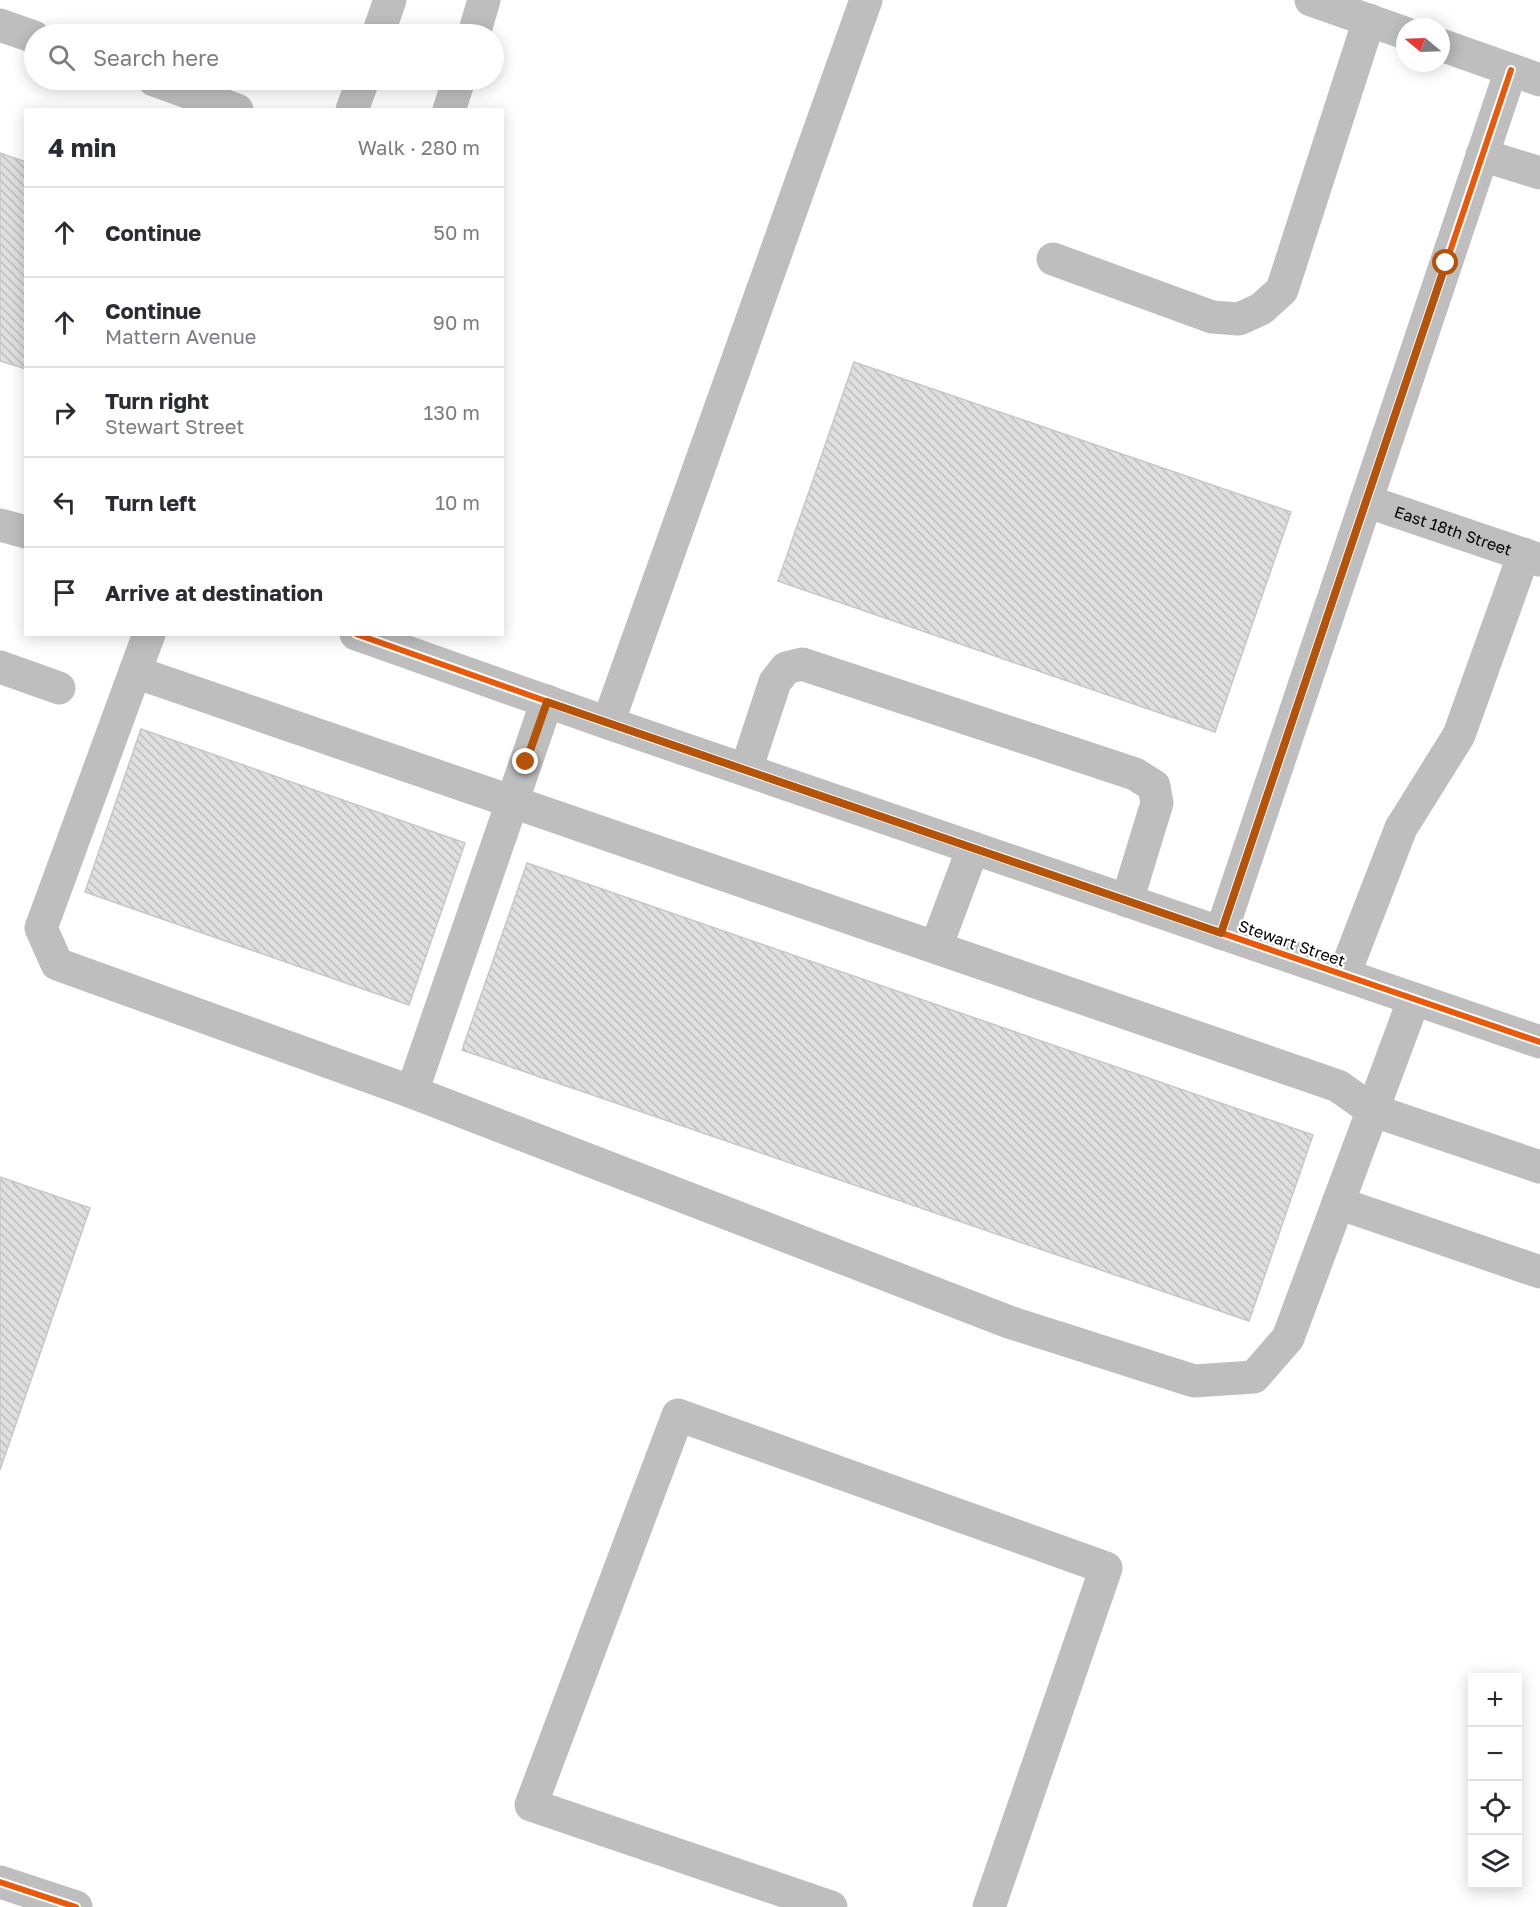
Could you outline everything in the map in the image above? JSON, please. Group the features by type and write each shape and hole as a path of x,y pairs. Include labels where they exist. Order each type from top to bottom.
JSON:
{"street":[{"path":"382,24 390,0"},
{"path":"477,24 484,0"},
{"path":"608,723 866,0"},
{"path":"1311,0 1396,30"},
{"path":"1053,259 1212,317 1239,319 1261,309 1282,290 1369,20"},
{"path":"0,25 24,33"},
{"path":"1221,933 1482,154 1525,75 1450,48"},
{"path":"182,90 231,108"},
{"path":"353,108 359,90"},
{"path":"450,108 456,90"},
{"path":"1482,154 1540,173"},
{"name":"East 18th Street","path":"1366,501 1532,557"},
{"path":"0,525 24,531"},
{"path":"1344,975 1401,828 1459,735 1532,557"},
{"path":"148,636 41,928 57,964 412,1092 1009,1322 1194,1381 1254,1377 1287,1338 1414,999"},
{"name":"Stewart Street","path":"362,636 547,702 1540,1042"},
{"path":"746,770 775,682 786,668 802,664 1135,774 1154,786 1157,803 1127,901"},
{"path":"0,667 59,688"},
{"path":"135,672 1338,1086 1372,1110 1540,1167"},
{"path":"412,1092 547,702"},
{"path":"936,947 973,848"},
{"path":"1338,1203 1540,1272"},
{"path":"831,1907 531,1805 678,1415 1106,1568 989,1907"},
{"path":"0,1882 65,1905"}],"building":[{"path":"0,153 24,161 24,368 0,361"},
{"path":"854,362 1291,512 1215,732 778,581"},
{"path":"141,729 465,843 409,1005 85,892"},
{"path":"527,863 1313,1135 1249,1321 462,1050"},
{"path":"0,1177 90,1208 0,1470"}],"cycle path":[{"path":"1221,933 1511,70"},
{"path":"362,636 608,723 1540,1042"},
{"path":"0,1882 76,1907"}],"route":[{"path":"526,762 547,702 1221,933 1446,263"}]}
